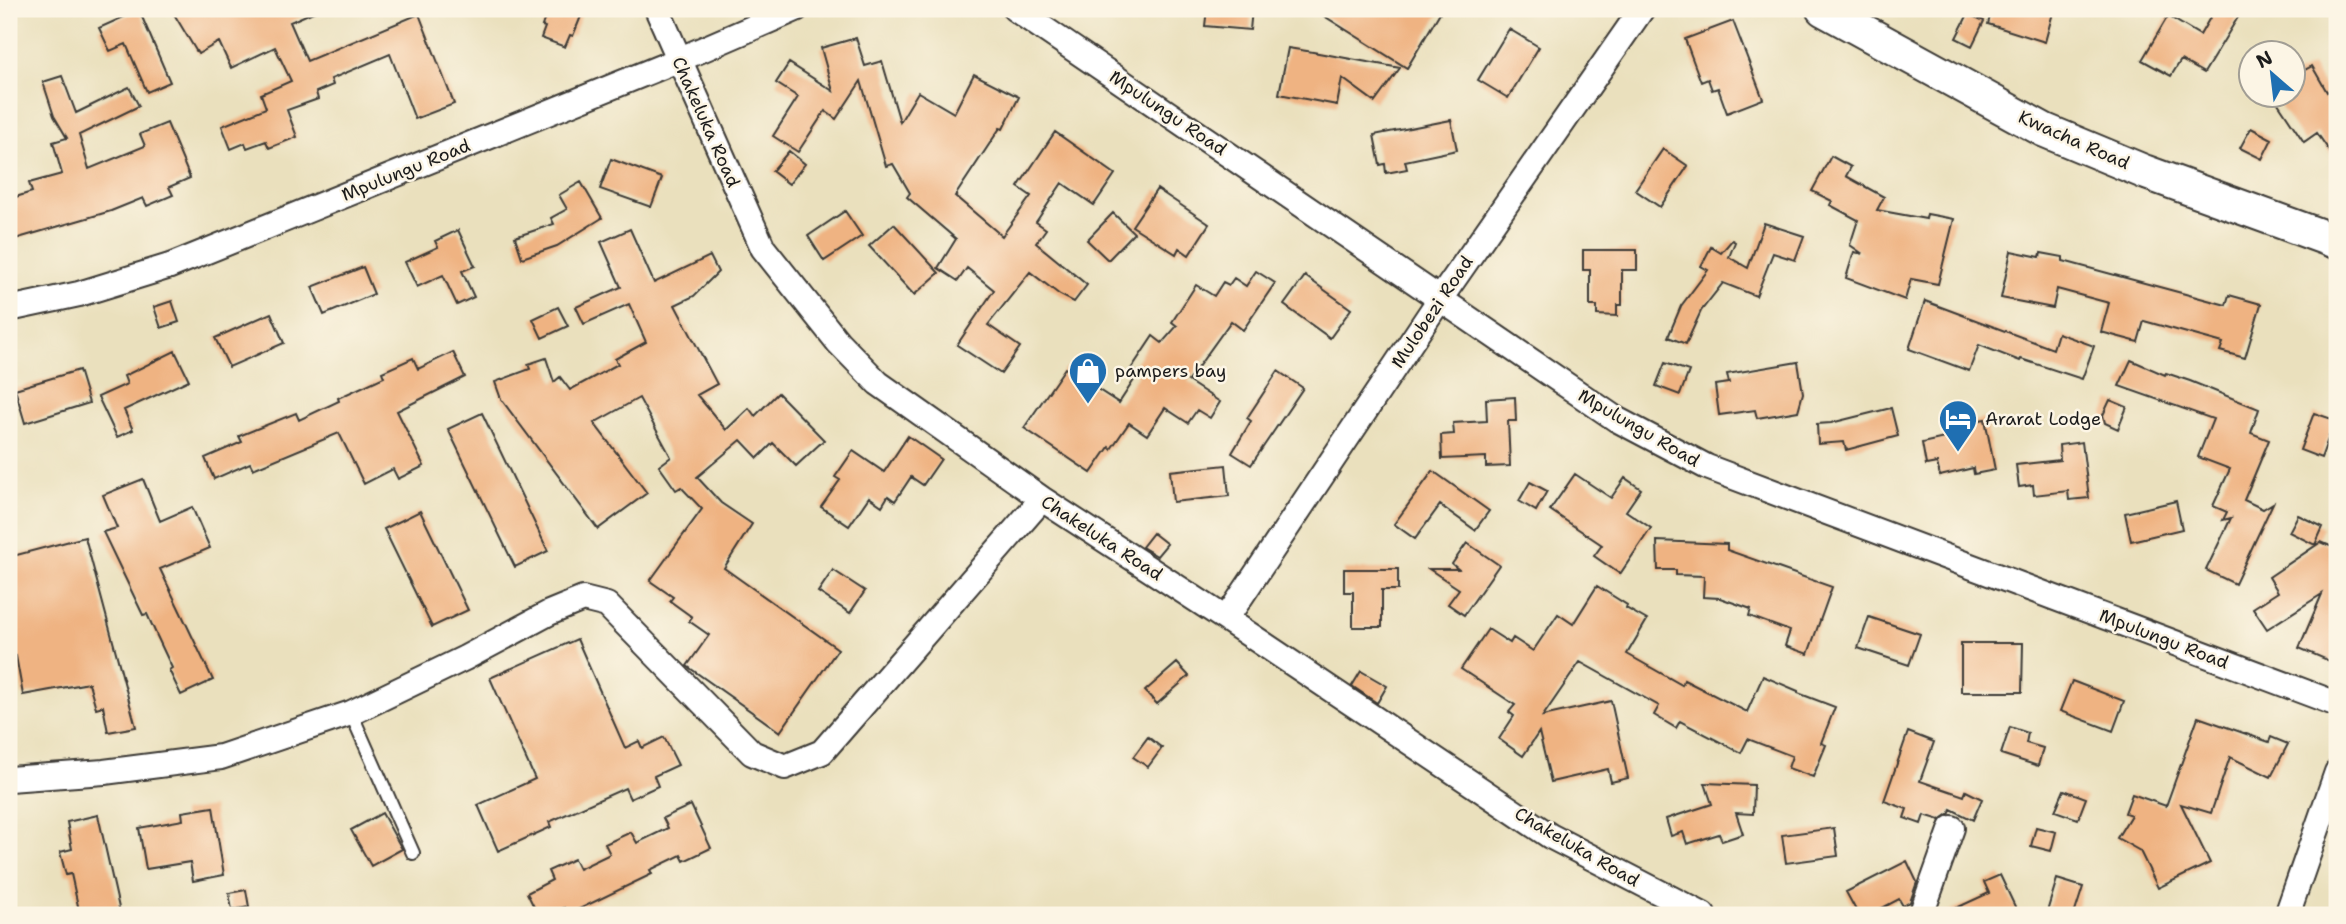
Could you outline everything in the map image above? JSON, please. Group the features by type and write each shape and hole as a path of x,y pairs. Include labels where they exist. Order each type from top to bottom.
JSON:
{"main road":[{"name":"Kwacha Road","path":"1823,9 2043,130 2145,172 2337,242"}],"street":[{"name":"Chakeluka Road","path":"657,9 763,247 838,342 878,383 1042,499 1550,836 1703,915"},
{"name":"Mpulungu Road","path":"9,309 79,294 170,266 678,60 796,9"},
{"name":"Mpulungu Road","path":"1016,9 1616,419 1707,467 2337,704"},
{"name":"Mulobezi Road","path":"1226,619 1440,299 1642,9"},
{"path":"9,779 104,772 221,757 351,713 465,658 549,613 583,599 607,605 752,753 785,767 822,752 1042,499"},
{"path":"2287,915 2337,772"},
{"path":"1921,915 1952,828"}],"lane":[{"path":"351,713 413,853"}],"building":[{"path":"171,9 320,9 290,22 307,61 419,14 454,104 415,119 390,54 331,79 333,85 316,92 318,99 287,110 297,137 269,148 266,141 247,148 245,143 231,149 222,126 266,108 261,94 291,81 275,47 231,68 219,42 198,54"},
{"path":"548,9 584,9 573,36 570,35 565,47 541,38"},
{"path":"1207,9 1252,9 1250,30 1205,26"},
{"path":"1313,9 1442,9 1407,68"},
{"path":"1992,9 2054,9 2045,42 1988,24"},
{"path":"2215,9 2243,9 2204,73 2181,60 2171,76 2142,60 2168,16 2200,35"},
{"path":"139,10 170,82 147,92 126,44 110,51 99,28"},
{"path":"1968,14 1984,21 1972,46 1956,38"},
{"path":"1733,21 1763,99 1727,113 1718,88 1712,90 1708,79 1701,82 1685,39"},
{"path":"1509,29 1539,47 1508,98 1478,80"},
{"path":"856,38 865,66 882,61 900,122 918,92 954,113 974,74 1019,97 1003,129 1000,128 955,196 1002,236 1031,196 1018,187 1055,132 1115,174 1094,205 1062,183 1036,222 1046,229 1036,243 1087,285 1074,302 1060,295 1030,272 988,325 1020,347 1001,374 957,345 994,290 967,268 958,281 938,268 956,239 907,197 910,193 893,164 886,166 861,81 836,119 825,111 798,152 773,136 798,97 776,83 789,63 833,91 821,48"},
{"path":"1288,48 1400,68 1375,102 1342,78 1337,105 1279,94"},
{"path":"2312,66 2327,92 2337,86 2337,162 2317,133 2304,142 2281,108 2308,108 2308,68"},
{"path":"62,76 76,113 129,87 139,106 79,135 89,169 145,146 140,134 167,123 190,178 169,187 173,195 147,206 143,198 111,211 15,239 9,217 9,199 32,192 29,183 62,174 53,142 67,138 54,116 43,82"},
{"path":"1451,120 1457,150 1405,161 1407,169 1386,173 1385,164 1380,165 1374,135"},
{"path":"2251,128 2272,139 2262,159 2240,148"},
{"path":"1663,149 1688,166 1660,207 1635,190"},
{"path":"789,151 805,164 789,184 772,171"},
{"path":"1831,156 1851,167 1846,176 1884,197 1877,210 1926,219 1927,214 1954,219 1938,284 1911,279 1905,300 1846,278 1854,252 1863,254 1850,245 1858,220 1830,205 1832,201 1812,191"},
{"path":"611,159 662,178 651,207 600,189"},
{"path":"581,182 602,218 557,246 522,258 515,237 554,224 551,218 567,209 559,195"},
{"path":"1157,189 1209,224 1189,255 1179,248 1176,254 1132,226"},
{"path":"845,211 862,236 824,261 808,236"},
{"path":"1113,213 1134,233 1108,260 1087,240"},
{"path":"1764,223 1804,236 1795,260 1773,253 1756,296 1723,283 1701,311 1686,344 1668,337 1681,306 1708,270 1701,266 1711,247 1721,253 1732,240 1735,242 1729,257 1748,268"},
{"path":"894,224 939,273 914,295 869,246"},
{"path":"630,229 654,283 710,256 718,272 694,296 675,305 717,384 697,395 726,430 749,408 755,416 778,393 824,440 796,466 773,443 758,458 741,440 697,477 721,503 752,524 724,568 838,649 780,732 687,666 709,635 689,621 692,617 670,601 673,597 650,581 702,509 681,487 676,490 659,466 671,457 639,398 594,423 647,493 598,529 501,399 495,382 530,369 528,364 546,358 554,382 560,377 570,390 618,364 615,359 646,342 629,304 584,324 576,307 621,287 601,242"},
{"path":"458,230 475,266 462,271 474,297 457,305 443,275 417,287 405,262 438,247 435,241"},
{"path":"1583,250 1637,250 1637,270 1622,270 1622,305 1617,305 1617,316 1597,315 1597,306 1590,306 1590,270 1583,270"},
{"path":"2011,251 2040,257 2041,253 2063,257 2063,261 2226,305 2229,295 2261,304 2245,358 2220,351 2223,343 2144,321 2138,342 2101,332 2109,303 2057,289 2053,308 2001,298"},
{"path":"363,267 374,294 324,315 312,287"},
{"path":"1256,271 1275,283 1243,330 1231,321 1188,381 1220,402 1210,418 1197,410 1188,423 1165,408 1147,435 1129,423 1091,473 1024,428 1065,368 1119,403 1138,374 1131,369 1153,336 1162,343 1177,326 1172,322 1196,285 1214,296 1223,282 1229,285 1234,278 1246,286"},
{"path":"1305,276 1351,309 1330,338 1284,305"},
{"path":"172,301 179,322 161,328 154,307"},
{"path":"1925,301 2053,349 2058,333 2094,346 2082,379 2021,359 2020,361 1979,345 1969,371 1909,349"},
{"path":"558,307 568,326 542,338 533,319"},
{"path":"271,313 284,343 229,367 215,338"},
{"path":"175,351 189,380 124,410 133,430 117,437 98,397 127,384 124,376"},
{"path":"453,352 465,377 397,411 424,466 398,479 393,469 364,484 339,433 253,469 250,463 214,479 205,458 242,442 239,436 296,413 299,420 384,377 382,372 413,358 418,369"},
{"path":"2131,360 2259,409 2251,433 2269,440 2244,500 2263,509 2273,503 2235,584 2206,570 2231,518 2223,520 2227,512 2213,506 2230,469 2198,457 2213,419 2119,386"},
{"path":"1798,362 1803,393 1798,411 1757,418 1755,410 1719,415 1715,385 1729,383 1727,374"},
{"path":"1665,363 1689,371 1680,395 1656,386"},
{"path":"79,370 89,403 25,423 15,389"},
{"path":"1278,371 1303,388 1251,465 1232,453 1251,421 1247,418"},
{"path":"1515,397 1516,421 1508,421 1510,466 1486,467 1486,457 1442,459 1441,435 1454,434 1453,423 1487,421 1486,399"},
{"path":"2110,400 2127,407 2118,429 2105,423 2103,415"},
{"path":"1891,408 1898,436 1846,450 1844,442 1818,444 1817,424"},
{"path":"482,413 548,551 515,567 448,429"},
{"path":"2314,413 2335,420 2321,458 2300,450"},
{"name":"Ararat Lodge","path":"1985,419 1995,470 1974,474 1973,468 1940,476 1937,463 1926,465 1922,443 1967,433 1965,423"},
{"path":"908,436 941,459 923,485 911,477 895,501 888,496 882,506 869,497 849,526 821,507 840,480 835,477 853,451 884,472"},
{"path":"2082,442 2089,498 2069,500 2068,491 2034,495 2033,485 2019,487 2016,465 2060,460 2059,445"},
{"path":"1226,465 1229,496 1173,502 1170,471"},
{"path":"1433,471 1489,511 1475,530 1440,505 1415,539 1394,524"},
{"path":"1575,474 1611,498 1625,478 1641,489 1626,511 1651,528 1620,574 1594,556 1602,545 1550,510"},
{"path":"143,479 160,521 192,507 210,548 160,569 213,680 181,695 169,670 172,668 147,614 143,615 103,532 117,528 103,495"},
{"path":"1530,482 1547,491 1536,511 1519,501"},
{"path":"2176,501 2182,529 2131,541 2125,513"},
{"path":"420,511 468,610 432,627 384,529"},
{"path":"2298,515 2323,527 2315,545 2289,532"},
{"path":"1153,533 1167,544 1157,556 1142,547"},
{"path":"85,537 136,727 108,732 103,706 96,708 89,683 23,695 16,656 11,657 9,557"},
{"path":"1657,541 1727,544 1727,550 1832,587 1808,654 1785,646 1790,631 1749,616 1751,609 1720,598 1703,597 1704,576 1676,575 1676,570 1658,570"},
{"path":"2321,542 2337,549 2337,650 2332,662 2299,648 2322,594 2267,629 2253,608 2278,592 2269,577"},
{"path":"1467,543 1499,565 1464,615 1448,604 1459,589 1429,569 1458,569 1452,564"},
{"path":"1344,569 1398,569 1398,590 1382,590 1382,627 1353,627 1353,592 1344,592"},
{"path":"833,570 865,591 850,613 818,592"},
{"path":"1597,586 1647,620 1627,654 1682,685 1684,680 1747,712 1763,676 1835,707 1821,743 1826,745 1813,777 1788,768 1792,756 1748,739 1741,753 1680,721 1676,728 1654,715 1659,706 1580,662 1543,716 1611,701 1628,778 1611,782 1608,769 1551,782 1539,732 1523,756 1499,739 1514,716 1509,712 1515,705 1461,669 1488,629 1510,643 1513,638 1533,651 1558,614 1573,624"},
{"path":"1869,617 1920,634 1909,665 1858,648"},
{"path":"577,639 625,748 639,741 642,748 664,737 678,765 654,776 658,786 630,799 625,788 549,822 551,827 498,851 478,805 535,779 490,678"},
{"path":"1961,643 2023,643 2022,692 1961,692"},
{"path":"1177,663 1189,676 1157,704 1145,691"},
{"path":"1361,671 1387,686 1377,703 1352,686"},
{"path":"2072,681 2124,701 2113,731 2060,711"},
{"path":"2198,717 2269,742 2271,737 2288,744 2271,777 2230,757 2211,813 2181,804 2210,863 2158,888 2140,851 2117,838 2131,815 2125,813 2132,794 2166,806"},
{"path":"2010,727 2028,733 2026,743 2043,748 2038,766 2001,754"},
{"path":"1908,732 1934,742 1920,781 1964,796 1966,791 1982,799 1973,820 1951,809 1950,813 1940,820 1924,815 1921,824 1904,818 1907,809 1884,801"},
{"path":"1148,737 1162,748 1148,767 1133,757"},
{"path":"1705,783 1754,785 1753,814 1736,813 1743,834 1722,841 1719,834 1687,844 1683,832 1671,836 1666,819 1712,804"},
{"path":"2064,790 2086,798 2078,819 2055,811"},
{"path":"691,805 711,848 684,861 681,855 650,870 652,874 567,915 564,908 551,915 538,915 527,893 552,880 548,871 574,859 579,869 610,854 605,844 631,832 637,843 668,828 663,818"},
{"path":"213,807 224,875 193,881 190,862 146,869 139,828 183,820 182,812"},
{"path":"382,813 402,849 371,866 351,830"},
{"path":"98,815 120,915 80,915 71,874 66,875 60,852 72,849 67,822"},
{"path":"2036,827 2056,832 2051,851 2031,846"},
{"path":"1834,828 1838,856 1786,863 1782,835"},
{"path":"1907,861 1917,882 1910,902 1903,906 1899,899 1869,915 1867,910 1858,914 1846,892"},
{"path":"2000,875 2019,915 1941,915 1989,893 1984,882"},
{"path":"2057,879 2083,887 2074,915 2046,915"},
{"path":"246,890 249,907 232,910 229,893"}],"place":[{"name":"pampers bay","path":"1088,405"},
{"name":"Ararat Lodge","path":"1958,453"}]}
